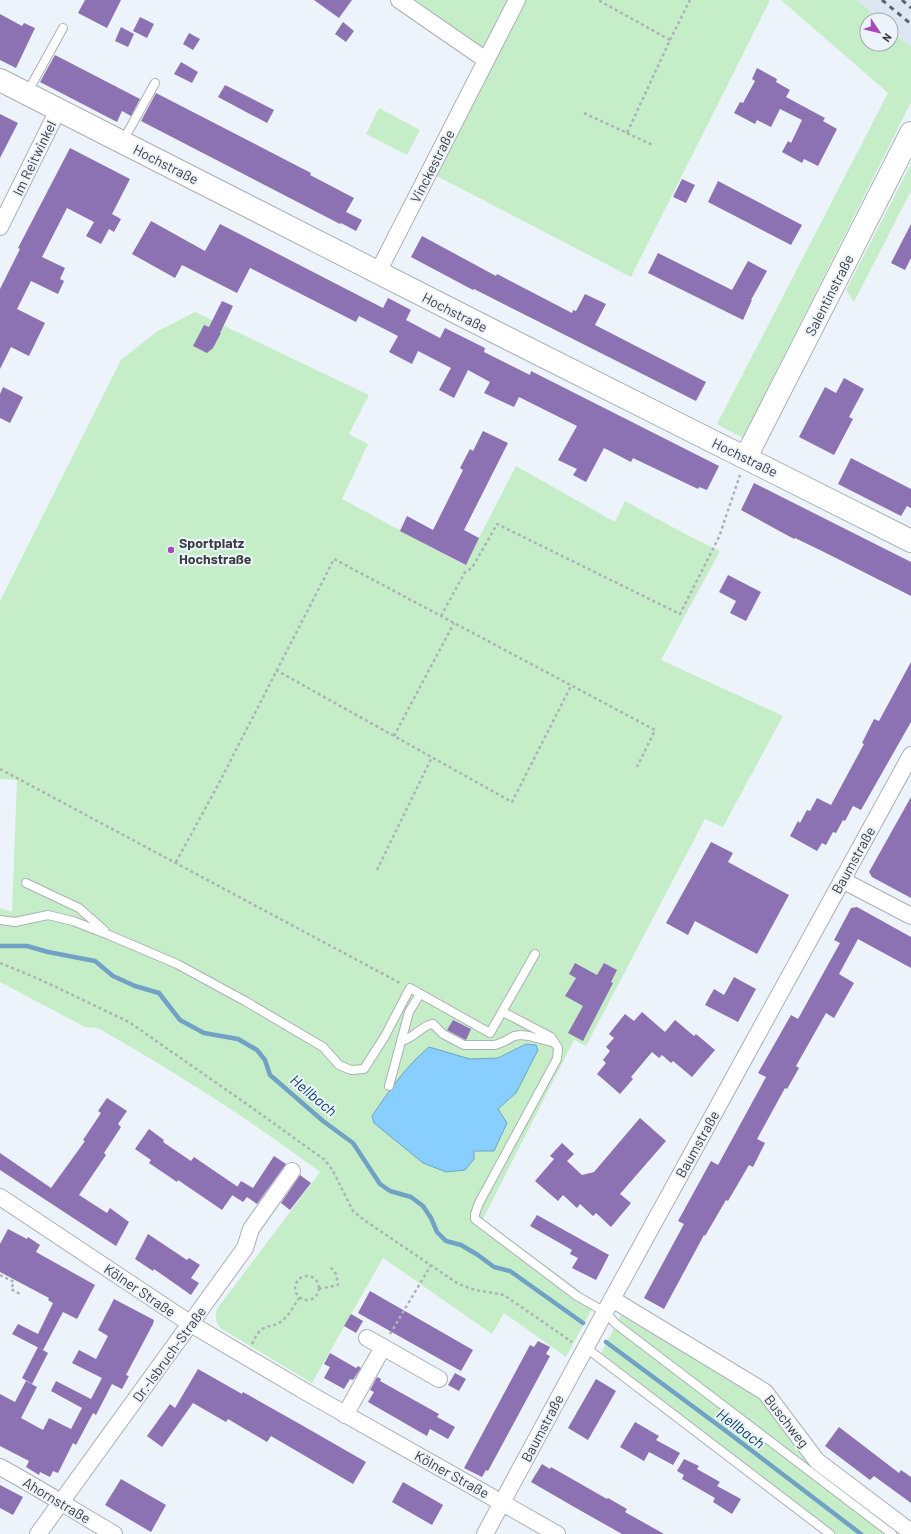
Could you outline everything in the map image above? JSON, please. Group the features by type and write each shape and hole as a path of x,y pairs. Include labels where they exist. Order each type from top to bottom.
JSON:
{"street":[{"path":"399,0 486,60"},
{"name":"Vinckestraße","path":"378,272 516,0"},
{"name":"Hochstraße","path":"0,80 911,541"},
{"name":"Im Reitwinkel","path":"0,227 58,110"},
{"name":"Salentinstraße","path":"746,457 911,133"},
{"name":"Baumstraße","path":"485,1534 608,1305 911,755"},
{"path":"842,880 911,916"},
{"name":"Dr.-Isbruch-Straße","path":"38,1534 245,1248 251,1229 292,1171"},
{"name":"Kölner Straße","path":"0,1197 191,1324 345,1415 558,1534"},
{"name":"Buschweg","path":"608,1305 765,1392 817,1461 911,1532"},
{"path":"367,1338 439,1379"},
{"path":"345,1415 383,1347"},
{"name":"Ahornstraße","path":"0,1467 114,1534"}],"lane":[{"path":"26,94 63,28"},
{"path":"123,142 155,83"},
{"path":"26,883 79,908 109,935"},
{"path":"0,920 15,922 48,915 73,921 177,964 323,1046 339,1065 351,1070 364,1069 385,1036 410,988 490,1032 503,1012 535,954"},
{"path":"389,1086 409,1012 420,994"},
{"path":"503,1012 551,1037 558,1048 558,1059 479,1203 475,1214 475,1219 577,1296 608,1305 616,1324 892,1534"},
{"path":"401,1041 407,1040 427,1025 433,1024 443,1034 464,1045 495,1044 520,1035 555,1043"},
{"path":"584,1349 830,1534"}],"path":[{"path":"598,0 670,40"},
{"path":"627,133 690,0"},
{"path":"584,113 654,145"},
{"path":"441,616 465,572 472,568 496,524 680,614 719,537 746,457"},
{"path":"176,862 218,785 334,559 655,730 637,767"},
{"path":"394,736 454,623"},
{"path":"276,670 512,802 572,686"},
{"path":"377,870 432,757"},
{"path":"0,769 410,988"},
{"path":"0,963 39,979 129,1022 248,1104 325,1160 333,1171 353,1211 364,1220 457,1283 471,1289 504,1295 584,1349"},
{"path":"319,1289 338,1285 336,1274 329,1265"},
{"path":"383,1347 431,1265"},
{"path":"0,1275 14,1282 11,1289 22,1296"},
{"path":"302,1277 312,1277 318,1284 318,1294 310,1300 300,1298 295,1289 298,1280 302,1277"},
{"path":"246,1356 257,1335 263,1328 276,1325 282,1321 300,1298"}],"shaded area":[{"path":"857,0 911,0 911,47 899,37 899,12 871,12"}],"green space":[{"path":"399,0 770,0 631,277 429,172 486,60"},
{"path":"781,0 857,0 871,12 859,12 859,52 899,52 899,37 911,47 911,102 743,438 717,424 888,93"},
{"path":"379,108 420,130 407,155 366,134"},
{"path":"911,164 911,191 854,302 846,290"},
{"path":"195,312 369,395 349,434 368,444 342,499 465,565 516,466 615,522 625,501 720,551 661,660 783,716 723,827 705,819 586,1046 574,1040 483,1219 580,1291 575,1299 592,1309 566,1357 504,1313 492,1334 383,1258 312,1383 222,1329 216,1320 217,1309 320,1172 239,1115 127,1045 98,1028 85,1027 0,982 0,908 12,912 17,780 0,779 0,601 121,360 156,332"},
{"path":"621,1315 761,1400 811,1465 902,1534 824,1534 599,1357"}],"water":[{"path":"526,1044 536,1045 538,1050 516,1093 498,1109 507,1123 494,1151 474,1151 474,1159 465,1170 446,1172 423,1163 374,1123 372,1116 391,1088 413,1062 429,1047 470,1059 498,1058"}],"building":[{"path":"85,0 121,0 107,28 78,13"},
{"path":"314,0 352,0 339,18"},
{"path":"0,14 22,26 24,23 35,28 16,68 0,60"},
{"path":"140,17 154,24 147,38 133,31"},
{"path":"343,22 354,31 346,42 335,34"},
{"path":"121,27 134,34 128,47 115,41"},
{"path":"189,33 200,39 193,50 183,44"},
{"path":"55,55 140,99 131,116 122,111 117,122 40,82"},
{"path":"181,62 198,72 192,83 174,74"},
{"path":"757,68 777,79 776,82 790,90 786,97 825,118 823,121 837,129 818,166 804,159 802,163 782,152 788,141 791,143 802,120 780,109 771,127 757,120 755,124 734,113 740,102 743,103 755,81 752,79"},
{"path":"225,85 274,110 267,123 218,97"},
{"path":"156,93 311,173 310,175 354,198 346,212 362,220 356,231 141,121"},
{"path":"0,114 18,123 0,158"},
{"path":"70,148 130,179 112,214 121,219 114,232 109,229 101,244 86,236 94,222 67,208 42,257 65,268 60,279 64,281 58,294 31,281 17,309 45,323 29,356 11,347 0,369 0,289 20,249 18,248"},
{"path":"682,179 695,185 686,203 673,197"},
{"path":"718,181 802,225 791,245 708,202"},
{"path":"151,221 205,251 220,224 383,308 388,298 411,310 406,320 440,338 445,328 485,348 484,352 530,375 531,371 719,466 707,490 699,487 698,489 633,458 631,462 604,448 586,482 573,475 577,469 558,460 577,426 519,397 514,407 484,393 490,382 468,370 454,398 439,390 451,368 418,351 412,364 389,352 398,336 359,316 356,322 250,268 237,293 182,265 175,278 132,254"},
{"path":"911,224 911,258 905,270 891,263"},
{"path":"422,236 496,276 497,274 572,313 573,310 576,311 585,294 606,304 595,325 706,382 696,401 474,289 473,290 411,257"},
{"path":"658,253 732,290 748,261 767,271 751,300 743,320 648,273"},
{"path":"222,301 233,306 213,348 207,353 193,346 204,325 209,327"},
{"path":"844,378 864,389 849,417 853,419 834,455 799,437 825,387 836,393"},
{"path":"3,387 23,397 10,423 0,418 0,394"},
{"path":"483,431 508,443 464,530 479,538 466,565 400,531 407,516 433,530 463,470 460,468 470,449 473,451"},
{"path":"851,458 911,489 911,508 907,506 901,516 838,484"},
{"path":"754,483 911,562 911,596 826,553 795,538 794,539 741,510"},
{"path":"728,575 761,592 746,621 730,613 736,601 719,592"},
{"path":"911,662 911,722 861,810 853,806 845,821 843,820 836,833 833,832 826,845 822,843 817,851 790,836 798,821 800,823 807,810 810,811 817,798 831,805 864,744 862,743 874,719 879,721"},
{"path":"911,797 911,898 872,877 869,872"},
{"path":"711,842 733,853 728,862 789,895 757,954 695,921 688,935 666,923"},
{"path":"857,907 911,937 911,968 858,939 839,974 854,983 834,1018 826,1013 796,1066 799,1068 787,1089 785,1088 757,1139 765,1143 753,1167 749,1165 728,1201 726,1200 705,1236 704,1235 664,1309 644,1298 684,1224 678,1221 711,1161 718,1165 766,1077 758,1073 791,1015 798,1019 840,943 834,940 851,908"},
{"path":"575,963 597,975 604,963 617,970 611,982 613,983 583,1041 568,1033 583,1006 565,996 576,978 569,974"},
{"path":"734,977 756,989 738,1022 705,1005 714,989 724,995"},
{"path":"642,1012 665,1032 675,1020 694,1036 696,1034 715,1050 692,1077 673,1061 671,1063 662,1055 659,1058 652,1052 631,1077 633,1079 620,1094 597,1074 606,1063 603,1060 610,1051 606,1047 614,1038 609,1034 625,1014 634,1021"},
{"path":"453,1020 471,1029 466,1040 447,1030"},
{"path":"107,1098 127,1111 118,1124 121,1127 104,1153 106,1155 79,1195 107,1213 110,1208 129,1222 116,1246 0,1170 0,1153 51,1188 85,1141 83,1140 101,1113 98,1111"},
{"path":"640,1118 666,1141 620,1194 631,1203 611,1227 596,1213 593,1216 580,1204 577,1208 563,1195 558,1201 535,1181 554,1159 550,1156 562,1143 574,1154 567,1161 582,1175 594,1172"},
{"path":"149,1129 164,1140 163,1142 191,1161 194,1157 238,1187 222,1210 178,1180 177,1182 149,1163 151,1160 135,1149"},
{"path":"274,1156 286,1164 257,1204 247,1197 243,1202 232,1195 241,1181 253,1188"},
{"path":"300,1175 311,1183 290,1210 281,1203"},
{"path":"537,1215 609,1255 596,1280 572,1268 578,1258 570,1254 572,1250 530,1226"},
{"path":"8,1229 27,1239 28,1237 40,1245 36,1252 95,1285 77,1319 63,1312 43,1350 12,1334 18,1324 38,1334 53,1303 48,1300 49,1298 0,1272 0,1244"},
{"path":"148,1234 187,1260 189,1258 200,1265 191,1278 199,1283 191,1295 154,1269 153,1271 135,1259"},
{"path":"370,1291 473,1350 461,1371 358,1313"},
{"path":"114,1299 154,1320 153,1324 126,1375 129,1376 122,1389 112,1384 96,1415 93,1413 76,1445 73,1443 58,1473 53,1471 50,1477 40,1472 39,1475 26,1467 29,1461 0,1446 0,1394 15,1402 26,1381 37,1387 21,1418 43,1430 49,1418 71,1429 82,1408 51,1391 56,1381 91,1399 102,1378 72,1363 79,1350 96,1359 108,1336 98,1330"},
{"path":"351,1314 363,1321 356,1333 344,1326"},
{"path":"538,1341 550,1347 546,1354 550,1356 488,1471 486,1470 482,1477 464,1468 530,1345 534,1347"},
{"path":"38,1347 48,1353 32,1384 22,1378"},
{"path":"330,1353 356,1368 358,1366 361,1368 353,1380 350,1379 344,1389 324,1378 330,1367 324,1364"},
{"path":"198,1369 242,1394 243,1392 366,1462 353,1484 271,1436 267,1442 228,1419 226,1422 193,1403 162,1447 147,1436 170,1404 175,1408"},
{"path":"455,1373 466,1379 459,1391 448,1385"},
{"path":"377,1377 381,1379 380,1381 439,1414 437,1417 455,1427 448,1439 430,1429 427,1436 368,1402 374,1392 370,1390"},
{"path":"596,1379 616,1391 588,1440 568,1428"},
{"path":"635,1422 659,1436 656,1440 680,1453 673,1465 649,1452 644,1461 620,1447"},
{"path":"839,1427 899,1473 901,1470 911,1477 911,1503 874,1476 870,1480 825,1446"},
{"path":"684,1459 699,1466 697,1469 720,1482 717,1486 741,1499 732,1514 713,1502 715,1498 682,1479 684,1475 677,1471"},
{"path":"542,1464 550,1469 551,1467 607,1499 608,1498 627,1509 625,1512 664,1534 622,1534 576,1508 531,1482"},
{"path":"121,1479 166,1505 151,1532 105,1505"},
{"path":"403,1482 443,1505 432,1525 392,1502"},
{"path":"0,1485 23,1497 13,1515 0,1508"}],"waterway":[{"name":"Hellbach","path":"0,946 27,946 48,952 95,961 113,976 135,986 159,993 180,1020 204,1033 238,1039 257,1050 265,1060 270,1075 323,1121 353,1143 380,1184 390,1191 411,1197 423,1206 431,1218 437,1232 446,1241 461,1245 494,1267 510,1271 583,1323"},
{"name":"Hellbach","path":"606,1342 861,1534"}],"railway":[{"path":"882,0 911,24"},
{"path":"902,0 911,8"}],"place":[{"name":"Sportplatz Hochstraße","path":"171,550"}]}
